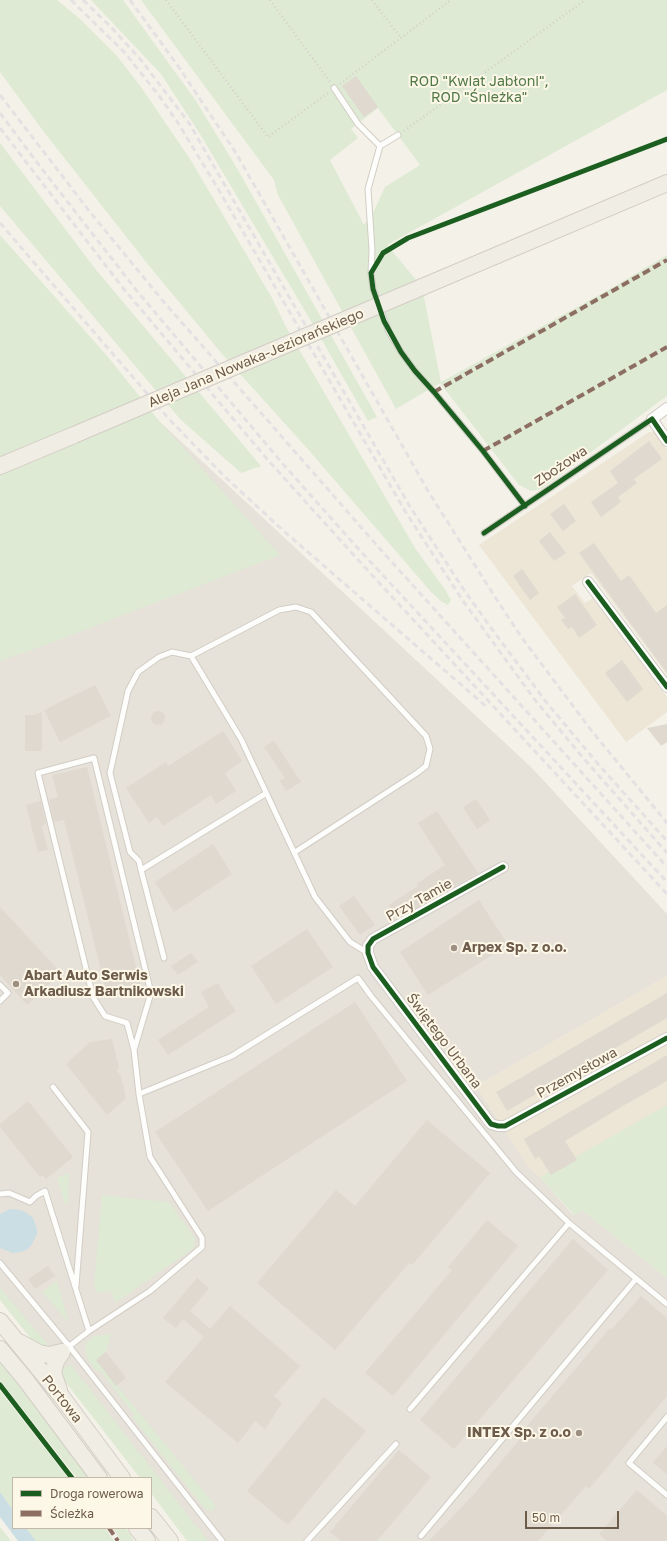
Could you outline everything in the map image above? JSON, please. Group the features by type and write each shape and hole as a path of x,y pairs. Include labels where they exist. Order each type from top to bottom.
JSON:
{"main road":[{"name":"Aleja Jana Nowaka-Jeziorańskiego","path":"0,466 667,183"},
{"name":"Portowa","path":"0,1322 62,1397 121,1477"},
{"path":"15,1340 39,1353 49,1355 66,1349"},
{"name":"Portowa","path":"0,1349 25,1379 99,1477"},
{"path":"62,1397 53,1373 56,1361 66,1349"},
{"path":"152,1518 170,1541"},
{"path":"138,1529 147,1541"}],"street":[{"name":"Zbożowa","path":"652,419 667,408"},
{"path":"652,419 667,441"},
{"path":"588,582 667,687"},
{"name":"Przy Tamie","path":"368,953 368,946 373,939 503,867"},
{"name":"Świętego Urbana","path":"368,953 373,967 491,1124 498,1126"},
{"name":"Przemysłowa","path":"498,1126 505,1126 667,1038"}],"lane":[{"path":"334,88 358,124 380,146"},
{"path":"398,135 380,146 368,189 372,250 371,273 374,289 384,321 401,352 415,371 483,451 525,506"},
{"name":"Zbożowa","path":"484,533 652,419"},
{"path":"164,958 139,861 130,852 110,773 128,691 138,672 159,657 172,652 191,656 279,610 296,607 311,612 426,736 430,749 426,766 295,852"},
{"path":"191,656 241,739 265,794 295,852 315,897 350,942 368,953"},
{"path":"66,1349 89,1331 150,1291 202,1247 202,1238 150,1157 139,1094 134,1050 127,1023 105,1016 93,997 38,773 94,758 151,993 134,1050"},
{"path":"141,870 265,794"},
{"path":"139,1094 232,1056 358,978 371,996 516,1172 569,1223 667,1304"},
{"path":"0,985 8,993 0,1001"},
{"path":"53,1087 88,1132 76,1286"},
{"path":"0,1194 9,1193 30,1202 36,1196 45,1191 89,1331"},
{"path":"410,1409 569,1223"},
{"path":"0,1263 66,1349 222,1541"},
{"path":"421,1536 636,1279"},
{"path":"667,1417 629,1463 667,1495"},
{"path":"308,1541 396,1444"}],"path":[{"path":"166,0 268,137 452,0"},
{"path":"270,0 334,88"},
{"path":"372,0 401,38"},
{"path":"398,135 584,0"}],"shaded area":[{"path":"160,422 532,768 667,914 667,976 476,1086 529,1168 540,1177 573,1215 583,1211 667,1278 667,1541 195,1541 152,1479 152,1477 145,1477 37,1339 0,1297 0,492"},
{"path":"649,432 655,432 667,450 667,675 591,573 572,586 585,603 593,598 667,697 667,712 626,742 479,545"},
{"path":"667,976 667,1278 583,1211 574,1215 540,1177 529,1168 476,1086"},
{"path":"13,1209 24,1211 33,1218 37,1229 37,1234 29,1248 24,1251 13,1253 0,1248 0,1214"},
{"path":"0,1492 12,1509 12,1529 27,1529 36,1541 18,1541 0,1517"}],"green space":[{"path":"0,0 57,0 80,19 117,56 141,87 190,159 272,298 286,327 415,548 446,591 451,600 448,605 432,593 306,447 222,354 146,262 44,132 0,72"},
{"path":"91,0 123,0 196,101 238,170 377,417 368,421 311,321 200,134 161,74"},
{"name":"ROD \"Kwiat Jabłoni\", ROD \"Śnieżka\"","path":"141,0 667,0 667,90 387,245 422,287 441,382 610,289 667,255 667,396 541,489 531,491 519,485 440,383 396,409 278,195 274,180","holes":["378,108 420,165 385,187 374,211 364,225 330,160 358,138 351,129"]},
{"path":"0,143 97,271 261,466 241,473 180,419 0,206"},
{"path":"0,235 108,357 160,422 280,555 0,661"},
{"path":"667,1105 667,1278 583,1211 574,1215 540,1177"},
{"path":"69,1173 67,1204 65,1203 57,1178"},
{"path":"102,1195 169,1202 195,1238 194,1248 115,1303 111,1291 97,1293 94,1285"},
{"path":"57,1281 69,1323 42,1292"},
{"path":"0,1288 50,1347 37,1345 31,1339 0,1300"},
{"path":"111,1334 106,1352 96,1360 216,1506 213,1510 210,1511 204,1508 132,1417 134,1415 100,1370 97,1372 88,1360 85,1351 85,1345 87,1342 94,1336"},
{"path":"0,1362 88,1477 76,1477 0,1380"},
{"path":"68,1365 72,1366 208,1541 187,1541 152,1494 152,1477 139,1477 64,1380 62,1373 64,1368"},
{"path":"0,1391 67,1477 12,1477 12,1509 0,1492"},
{"path":"0,1527 11,1541 0,1541"},
{"path":"27,1529 106,1529 114,1541 36,1541"},
{"path":"114,1529 127,1529 134,1541 121,1541"}],"building":[{"path":"356,76 378,107 364,117 342,86"},
{"path":"649,441 662,459 634,479 637,483 618,497 621,502 601,517 591,502 618,483 610,471"},
{"path":"564,504 576,521 563,531 550,514"},
{"path":"550,532 566,553 554,561 539,541"},
{"path":"594,543 621,581 629,575 656,613 667,605 667,673 579,553"},
{"path":"522,569 539,593 530,600 513,576"},
{"path":"575,594 597,625 579,638 572,627 568,629 561,620 565,618 557,607"},
{"path":"622,660 643,689 627,702 605,673"},
{"path":"95,685 111,716 60,742 44,710"},
{"path":"155,711 161,711 165,715 165,721 161,725 155,725 151,721 151,715"},
{"path":"42,712 42,751 25,751 25,715 35,715"},
{"path":"667,724 667,742 661,746 647,728"},
{"path":"223,731 242,761 225,773 236,791 216,804 211,795 163,826 157,817 149,823 126,788 166,762 168,766"},
{"path":"274,741 301,782 286,791 280,781 285,778 264,747"},
{"path":"87,767 142,991 108,999 64,820 54,822 49,799 58,797 52,775"},
{"path":"476,799 490,820 477,829 463,807"},
{"path":"41,801 46,824 42,826 48,850 38,852 26,805"},
{"path":"437,811 478,873 398,918 389,905 418,886 417,884 445,865 418,823"},
{"path":"213,844 232,874 174,912 155,882"},
{"path":"354,896 375,925 360,935 339,906"},
{"name":"Arpex Sp. z o.o.","path":"479,900 508,945 428,995 400,952"},
{"path":"0,907 61,973 27,1005 0,975"},
{"path":"307,929 333,967 276,1004 251,966"},
{"path":"191,953 198,962 178,975 171,966"},
{"path":"218,983 236,1011 168,1055 158,1040 209,1007 201,992"},
{"path":"667,993 667,1018 507,1111 496,1092"},
{"path":"355,1002 407,1081 208,1211 155,1132"},
{"path":"112,1039 119,1068 116,1070 121,1076 126,1098 107,1115 66,1064 90,1042"},
{"path":"667,1055 667,1081 565,1141 577,1160 551,1175 539,1156 535,1159 524,1139"},
{"path":"28,1101 73,1157 46,1179 43,1175 40,1177 0,1127 0,1124"},
{"path":"427,1120 490,1173 412,1265 409,1263 335,1350 257,1283 336,1190 355,1206"},
{"path":"487,1220 518,1246 393,1396 365,1373 452,1270 448,1267"},
{"path":"573,1239 608,1270 454,1449 420,1420"},
{"path":"48,1266 55,1276 35,1289 28,1279"},
{"path":"197,1278 209,1288 190,1311 210,1329 230,1306 300,1366 274,1396 282,1403 265,1429 255,1421 238,1443 165,1382 204,1337 183,1319 176,1328 163,1318"},
{"name":"INTEX Sp. z o.o","path":"641,1296 667,1318 667,1396 589,1489 586,1486 538,1541 429,1541 475,1493 524,1434 522,1432 610,1328 612,1329"},
{"path":"106,1352 126,1378 116,1386 96,1360"},
{"path":"324,1397 366,1431 288,1525 247,1491"},
{"path":"667,1446 667,1474 653,1463"},
{"path":"399,1450 431,1477 377,1541 341,1541 330,1532"},
{"path":"637,1490 667,1516 667,1541 607,1541 599,1534"}],"railway":[{"path":"71,0 125,53 160,97 178,123 217,187 405,511 463,601 535,700 579,753 667,853"},
{"path":"83,0 110,26 141,60 189,123 409,505 464,590 547,703 598,764 667,841"},
{"path":"130,0 178,66 236,153 428,491 495,597 522,638 591,730 667,823"},
{"path":"0,95 90,212 163,301 381,550 667,867"},
{"path":"0,113 137,291 283,464 354,544 667,882"},
{"path":"0,128 123,288 267,459 370,573 667,894"},
{"path":"0,223 169,419 225,477 286,533 488,708"}],"marked path":[{"path":"434,392 667,260"},
{"path":"483,451 667,347"},
{"path":"110,1529 118,1541"}],"cycle path":[{"path":"525,506 483,451 415,371 401,352 384,321 373,289 371,273 383,253 408,238 667,139"},
{"path":"484,533 652,419 667,441"},
{"path":"588,582 667,687"},
{"path":"503,867 373,939 368,946 368,953 373,967 491,1124 505,1126 667,1038"},
{"path":"0,1385 71,1477"}],"place":[{"name":"Arpex Sp. z o.o.","path":"454,948"},
{"name":"Abart Auto Serwis Arkadiusz Bartnikowski","path":"16,984"},
{"name":"INTEX Sp. z o.o","path":"579,1433"}]}
